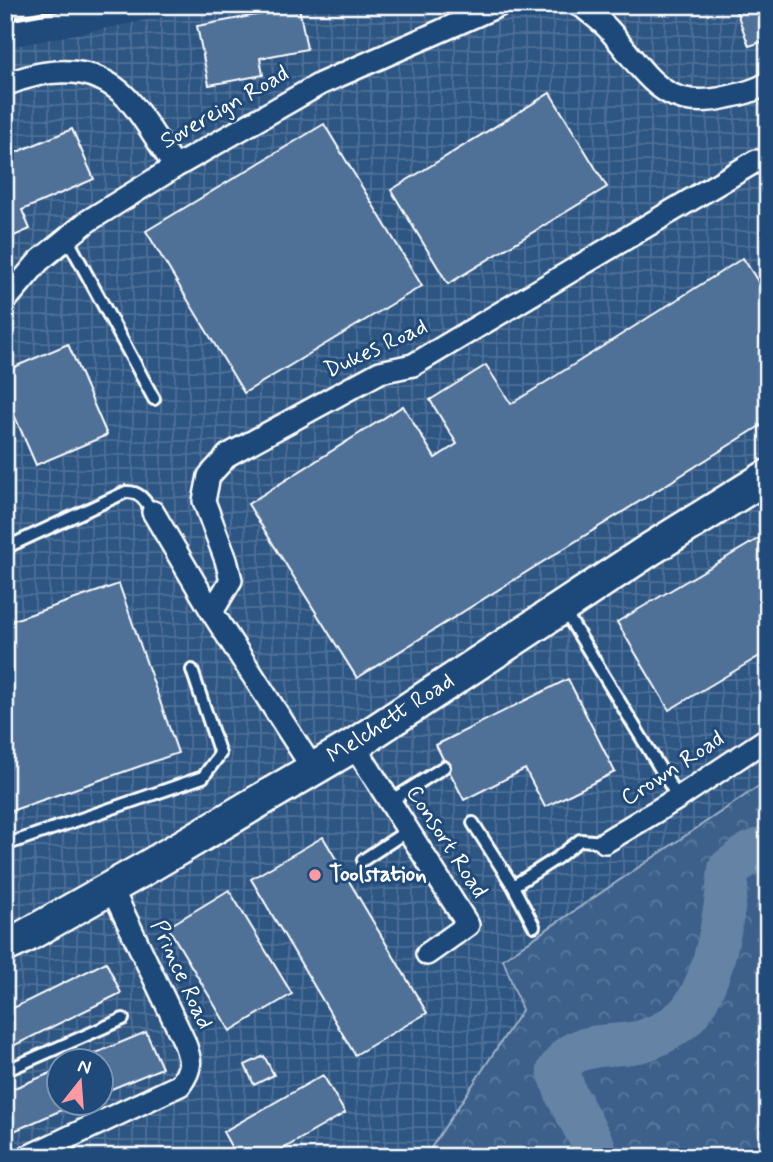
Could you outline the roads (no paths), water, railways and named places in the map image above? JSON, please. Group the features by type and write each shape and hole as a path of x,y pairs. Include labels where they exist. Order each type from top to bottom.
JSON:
{"street":[{"name":"Sovereign Road","path":"5,300 39,261 88,221 175,167 320,84 500,5"},
{"path":"578,5 609,29 649,79 666,92 687,101 710,102 754,91 768,83"},
{"path":"5,85 26,76 58,71 85,73 98,79 110,85 131,103 175,167"},
{"name":"Dukes Road","path":"212,612 231,580 204,501 209,476 228,455 380,372 413,365 756,162 768,163"},
{"name":"Melchett Road","path":"5,946 144,869 354,745 649,550 768,476"},
{"path":"153,512 212,612 313,769"},
{"name":"Crown Road","path":"606,842 768,738"},
{"name":"Consort Road","path":"354,745 468,925 427,954"},
{"name":"Prince Road","path":"27,1157 180,1085 187,1076 191,1061 184,1041 111,887"}],"lane":[{"path":"67,238 154,399"},
{"path":"5,548 126,492 133,491 140,495 153,512"},
{"path":"563,608 678,798"},
{"path":"5,845 203,777 220,754 192,670"},
{"path":"389,802 444,767"},
{"path":"473,823 534,926"},
{"path":"363,860 407,831"},
{"path":"513,887 580,840 606,842"},
{"path":"5,1071 123,1019"}],"waterway":[{"path":"596,1157 595,1148 566,1094 558,1070 575,1052 642,1041 664,1032 684,1018 695,1005 711,968 725,905 729,869 750,853 768,846"}],"railway":[{"path":"5,6 9,5"},
{"path":"5,20 85,5"}],"place":[{"name":"Toolstation","path":"315,875"}]}
